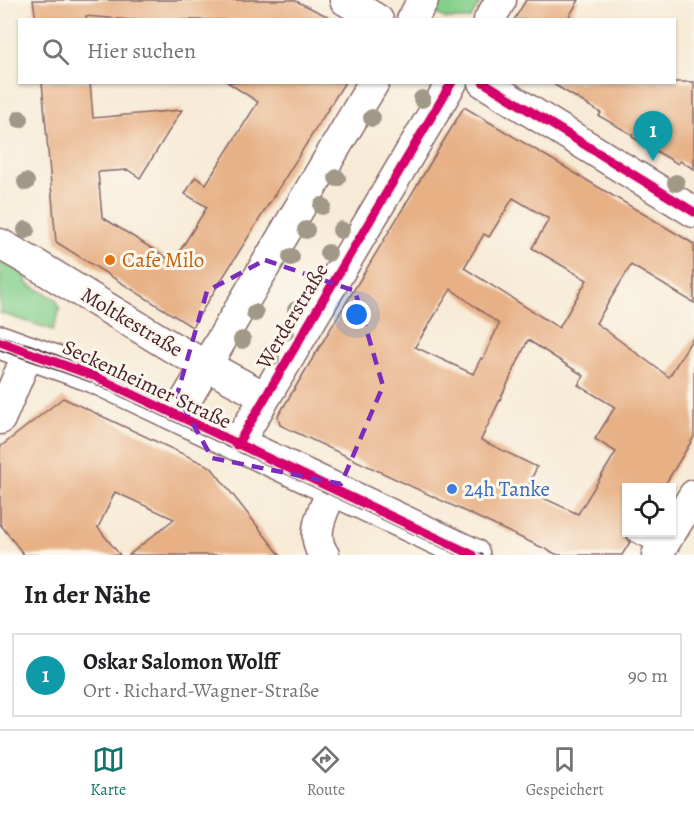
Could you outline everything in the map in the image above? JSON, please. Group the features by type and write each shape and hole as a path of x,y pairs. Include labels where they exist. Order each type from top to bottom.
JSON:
{"street":[{"path":"345,0 375,18"},
{"path":"413,18 423,0"},
{"path":"490,18 501,0"},
{"path":"177,415 373,84"},
{"name":"Werderstraße","path":"237,445 451,84"},
{"path":"486,84 694,212"},
{"name":"Moltkestraße","path":"0,244 170,346 265,398"},
{"path":"0,419 15,347"},
{"name":"Seckenheimer Straße","path":"15,347 94,376 472,555"},
{"path":"324,555 320,549 318,525 333,489"},
{"path":"665,541 694,495"}],"lane":[{"path":"648,537 665,541"}],"highlighted area":[{"path":"265,260 355,291 383,386 341,484 212,458 177,395 207,291"}],"green space":[{"path":"435,0 482,0 471,18 444,18 430,10"},
{"path":"0,258 28,271 26,283 56,299 60,310 53,330 0,313"}],"building":[{"path":"33,0 294,0 331,18 108,18 86,16 86,18 36,18"},
{"path":"526,0 579,0 568,18 515,18"},
{"path":"694,82 694,169 680,161 678,164 632,137 633,135 599,116 601,113 553,84"},
{"path":"42,84 90,84 93,118 182,110 140,178 128,170 98,172 102,217 173,262 207,207 185,194 195,177 206,184 258,102 230,84 344,84 192,327 56,242"},
{"path":"464,107 694,244 694,303 631,265 596,323 669,377 694,336 694,437 666,483 622,483 622,537 627,537 630,542 622,555 558,555 280,425 278,416","holes":["513,198 549,219 532,248 587,280 559,328 464,268 484,234 489,237","451,289 499,324 483,359 481,358 473,374 415,347","528,340 584,376 578,385 615,407 595,439 616,452 578,514 526,490 537,467 481,440"]},
{"path":"63,398 211,467 280,555 129,555 174,519 115,492 98,528 120,555 24,555 0,524 0,447"}],"tram line":[{"path":"0,336 31,345 95,370 483,555"},
{"path":"0,350 91,382 458,555"}],"cycle path":[{"path":"237,445 451,84"},
{"path":"486,84 694,212"},
{"path":"0,342 94,376 473,555"}],"place":[{"name":"Oskar Salomon Wolff","path":"653,161"},
{"name":"Cafe Milo","path":"110,260"},
{"name":"24h Tanke","path":"452,489"}]}
